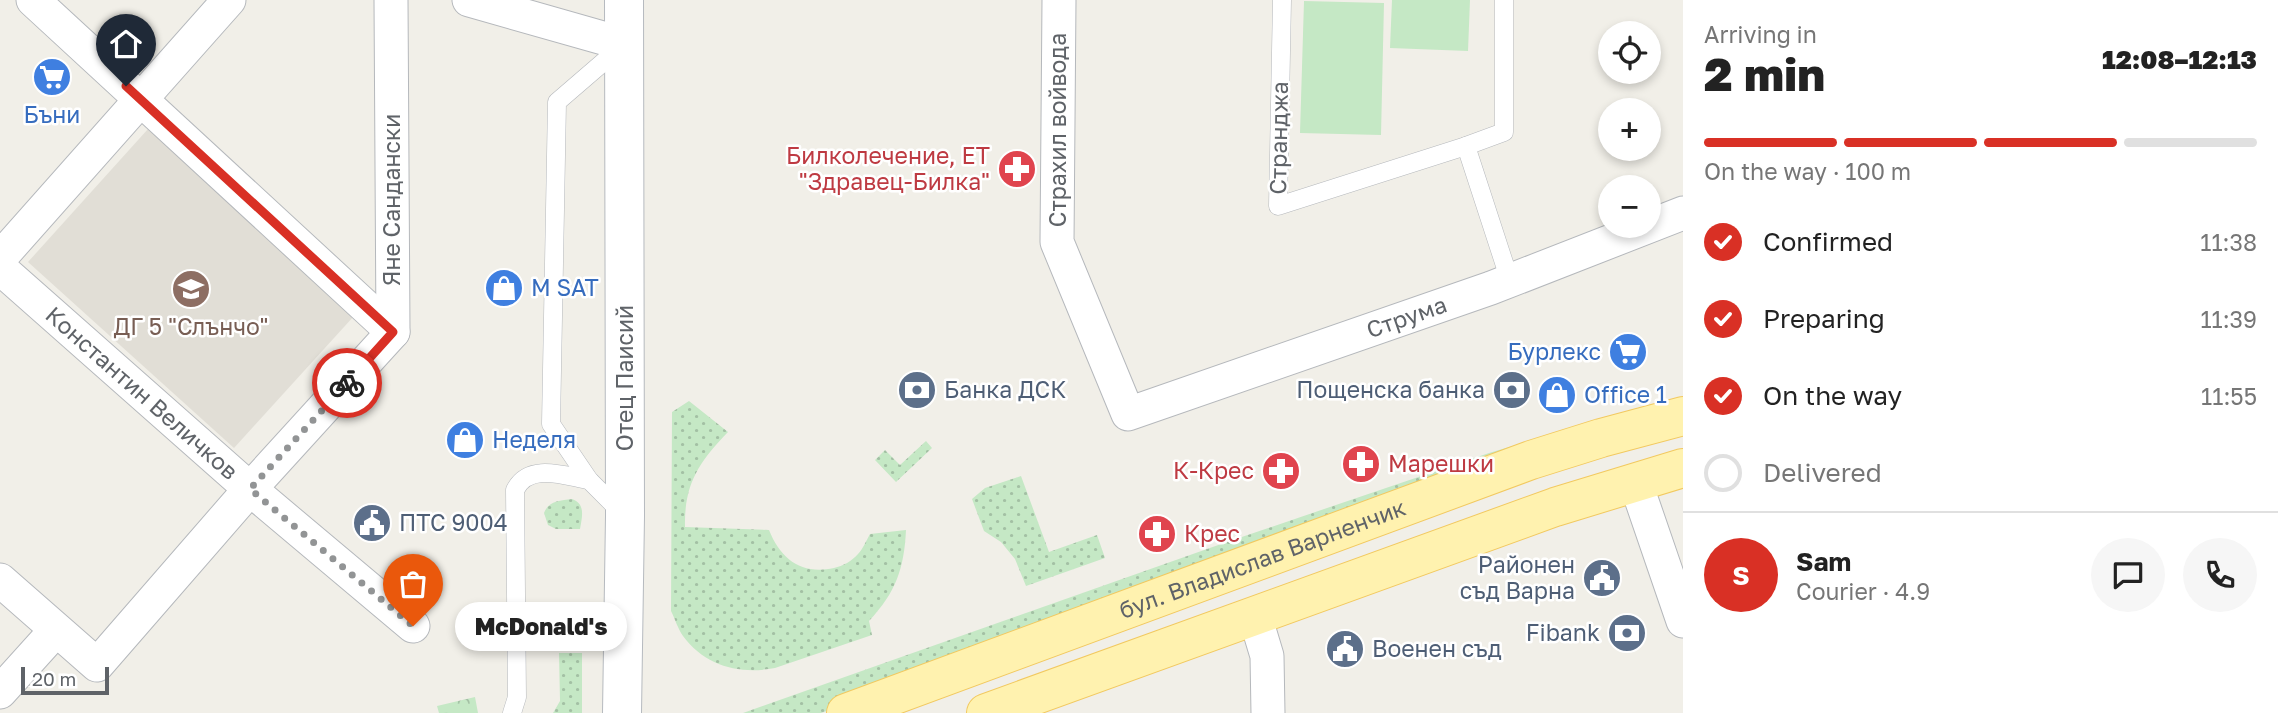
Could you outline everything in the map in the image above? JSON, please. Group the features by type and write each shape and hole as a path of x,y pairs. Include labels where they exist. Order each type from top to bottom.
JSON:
{"main road":[{"name":"бул. Владислав Варненчик","path":"846,713 1531,460 1683,416"},
{"name":"бул. Владислав Варненчик","path":"986,713 1555,508 1683,468"}],"street":[{"path":"0,580 97,666 250,489 393,332 33,0"},
{"path":"0,258 229,0"},
{"name":"Яне Сандански","path":"391,0 393,332"},
{"path":"469,0 624,44"},
{"name":"Отец Паисий","path":"622,713 625,516 625,0"},
{"name":"Страхил войвода","path":"1059,0 1058,242 1128,414"},
{"name":"Струма","path":"1128,414 1510,281 1683,213"},
{"name":"Константин Величков","path":"0,268 250,489 413,626"},
{"path":"1635,481 1683,621"},
{"path":"1255,616 1267,656 1268,713"},
{"path":"0,692 56,631"}],"lane":[{"name":"Странджа","path":"1282,0 1278,206 1504,132 1504,0"},
{"path":"624,44 557,102 551,424 589,480 625,516"},
{"path":"1466,146 1510,281"},
{"path":"512,713 517,697 516,490 524,478 537,473 589,480"}],"shaded area":[{"name":"ДГ 5 \"Слънчо\"","path":"148,129 354,316 234,448 28,262"}],"green space":[{"path":"1392,0 1470,0 1468,51 1390,48"},
{"path":"1304,1 1384,3 1381,135 1300,133"},
{"path":"689,401 728,432 709,453 695,475 687,498 685,527 769,530 780,550 794,563 823,570 841,566 853,559 870,534 906,530 897,579 886,600 869,621 872,635 762,670 724,666 702,655 683,636 671,611 672,412"},
{"path":"1606,418 937,673 821,713 743,713 1224,543 1489,453"},
{"path":"926,441 932,448 896,482 875,460 885,450 900,465"},
{"path":"1021,476 1049,552 1097,535 1105,558 1026,586 1015,559 1001,542 984,531 972,499 985,488"},
{"path":"572,499 581,508 580,529 556,529 548,525 544,513 549,506"},
{"path":"559,653 582,653 582,713 553,713 560,701"},
{"path":"475,697 478,713 439,713 437,706"}],"way so far":[{"path":"347,383 250,489 413,626"}],"place":[{"name":"Бъни","path":"52,77"},
{"name":"Билколечение, ЕТ \"Здравец-Билка\"","path":"1017,169"},
{"name":"M SAT","path":"504,288"},
{"name":"ДГ 5 \"Слънчо\"","path":"191,289"},
{"name":"Бурлекс","path":"1628,352"},
{"name":"Банка ДСК","path":"917,390"},
{"name":"Пощенска банка","path":"1512,390"},
{"name":"Office 1","path":"1557,395"},
{"name":"Неделя","path":"465,440"},
{"name":"Марешки","path":"1361,464"},
{"name":"К-Крес","path":"1281,471"},
{"name":"ПТС 9004","path":"372,523"},
{"name":"Крес","path":"1157,534"},
{"name":"Районен съд Варна","path":"1602,578"},
{"name":"McDonald's","path":"413,626"},
{"name":"Fibank","path":"1627,633"},
{"name":"Военен съд","path":"1345,649"}],"route":[{"path":"126,86 393,332 347,383"}]}
